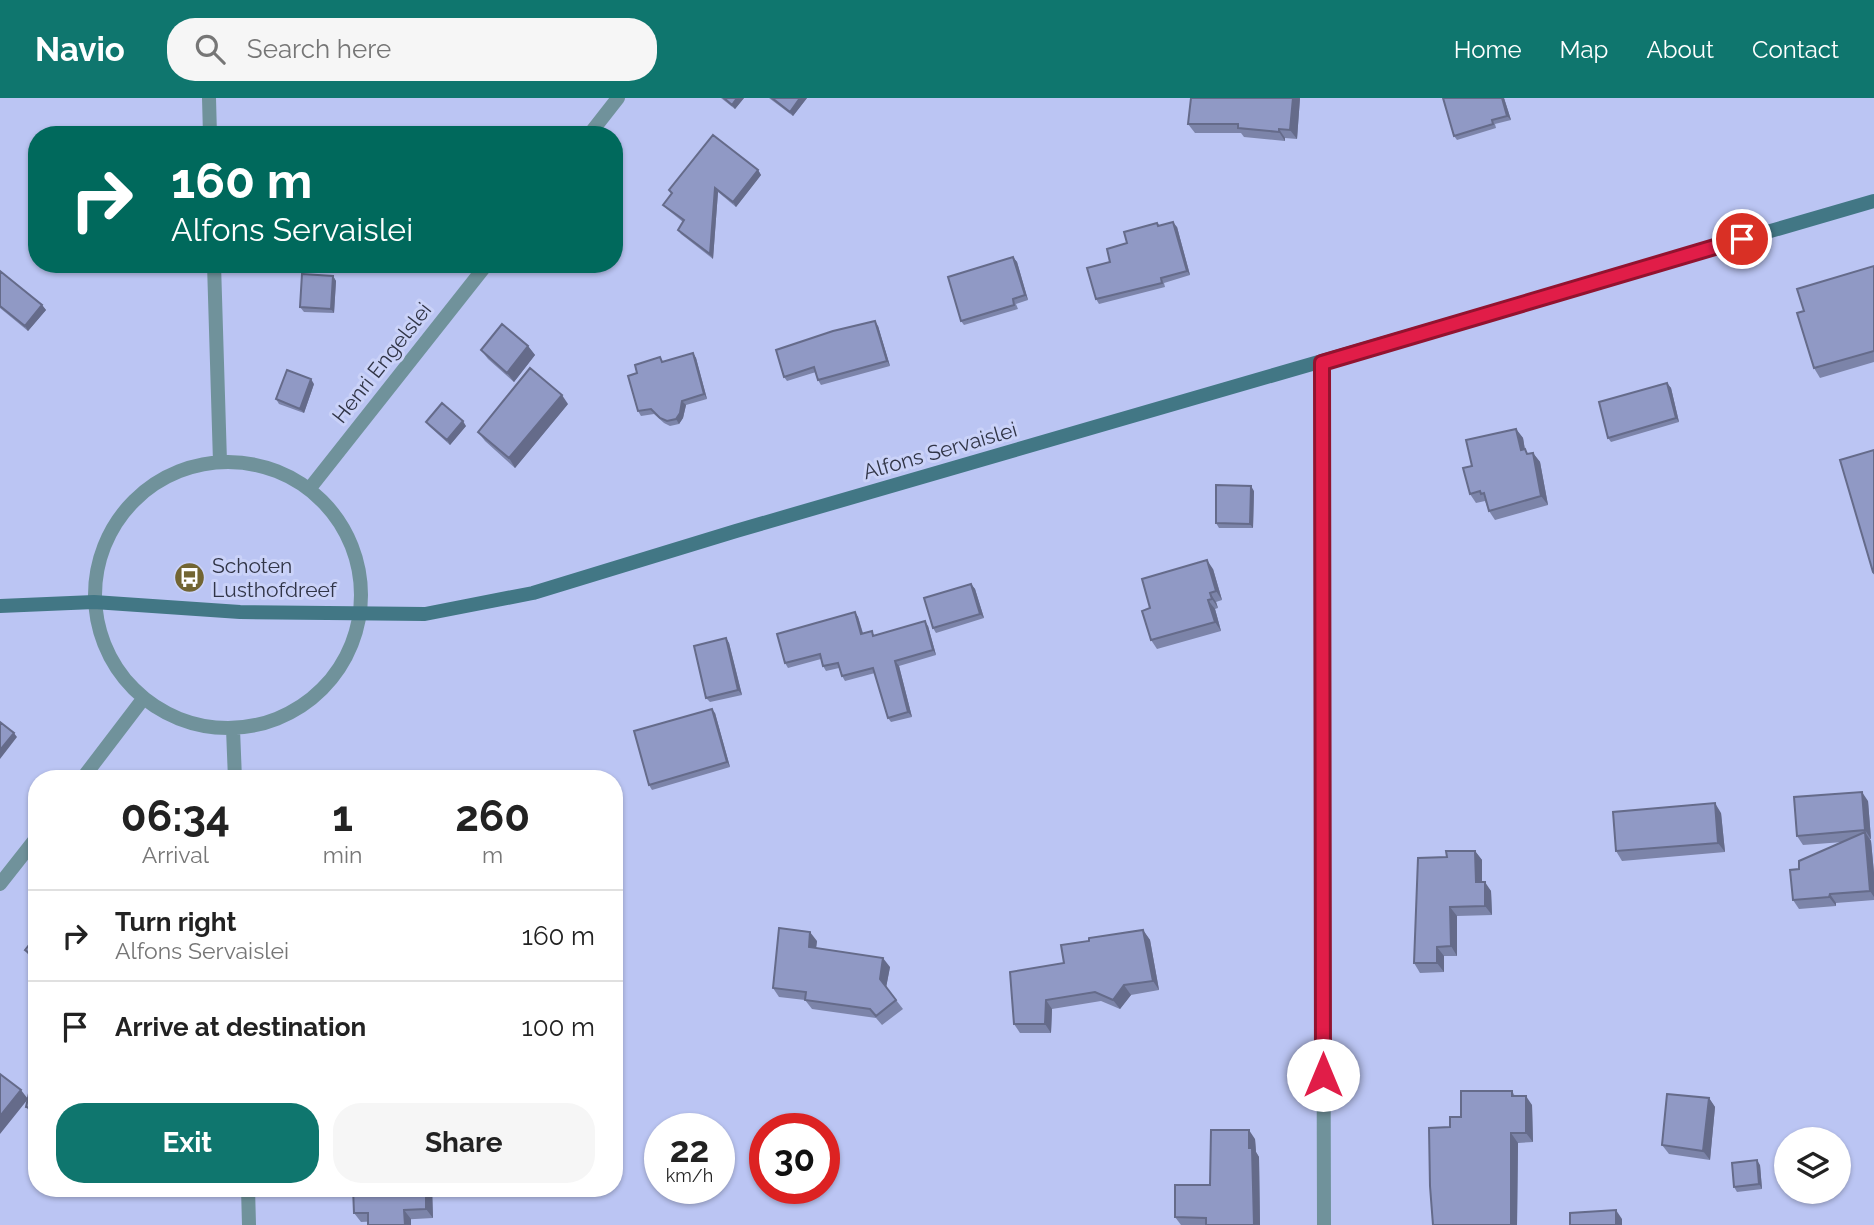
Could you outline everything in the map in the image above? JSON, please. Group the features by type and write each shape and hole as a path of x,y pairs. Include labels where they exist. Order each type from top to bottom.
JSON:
{"street":[{"path":"209,98 210,126"},
{"path":"596,126 618,98"},
{"name":"Alfons Servaislei","path":"0,606 94,602 240,612 425,614 533,593 736,531 1874,201"},
{"path":"214,273 220,462"},
{"name":"Henri Engelslei","path":"310,488 480,273"},
{"path":"1322,363 1324,1225"},
{"path":"220,462 269,468 310,488 332,510 348,534 362,587 361,613 353,645 338,672 317,695 292,713 263,725 233,729 208,728 160,711 143,699 116,669 101,637 94,602 97,567 109,534 128,506 155,483 186,469 220,462"},
{"path":"89,770 143,699"},
{"path":"233,729 234,770"},
{"path":"0,884 28,848"},
{"path":"248,1197 249,1225"}],"building":[{"path":"724,98 737,98 732,105"},
{"path":"772,98 800,98 790,112"},
{"path":"1191,98 1293,98 1290,130 1279,129 1279,132 1238,128 1238,124 1188,124"},
{"path":"1443,98 1502,98 1507,116 1492,120 1493,124 1454,136"},
{"path":"713,135 758,170 733,202 715,188 710,254 678,230 684,220 663,205 672,193 669,190"},
{"path":"1173,222 1187,271 1161,278 1162,283 1096,299 1087,268 1110,262 1107,249 1127,243 1124,232 1157,223 1158,226"},
{"path":"1013,257 1025,295 1013,299 1014,305 961,321 948,277"},
{"path":"1874,266 1874,351 1814,368 1797,313 1804,311 1797,289"},
{"path":"0,271 42,305 25,326 0,306"},
{"path":"302,274 333,276 331,309 300,307"},
{"path":"875,321 887,361 818,380 814,367 784,377 776,350 833,331"},
{"path":"502,324 528,346 507,373 481,350"},
{"path":"693,353 704,394 682,401 676,419 667,421 651,409 638,411 628,376 637,373 635,365 660,357 662,362"},
{"path":"530,368 562,395 509,458 478,432"},
{"path":"287,370 311,379 300,409 276,399"},
{"path":"1667,383 1676,418 1608,438 1599,402"},
{"path":"442,403 463,421 447,440 426,422"},
{"path":"1516,429 1521,450 1525,449 1527,454 1533,453 1541,496 1489,511 1484,493 1481,494 1480,491 1470,494 1463,468 1472,466 1466,440"},
{"path":"1874,450 1874,573 1840,460"},
{"path":"1216,485 1251,486 1250,524 1216,523"},
{"path":"1207,560 1216,591 1210,593 1212,599 1208,600 1215,622 1151,640 1142,611 1150,608 1142,579"},
{"path":"971,584 980,614 933,628 924,598"},
{"path":"855,612 861,634 872,631 873,636 925,621 933,650 895,661 908,712 888,718 873,668 842,676 838,663 823,666 820,654 785,663 777,634"},
{"path":"726,638 738,690 706,698 694,646"},
{"path":"712,709 727,762 649,785 634,731"},
{"path":"0,722 14,733 0,750"},
{"path":"1862,792 1865,830 1797,836 1794,797"},
{"path":"1715,803 1718,843 1616,851 1613,812"},
{"path":"1865,832 1870,891 1793,900 1790,870 1799,869 1799,861"},
{"path":"1446,851 1475,851 1476,882 1485,882 1485,906 1450,907 1451,946 1437,947 1437,963 1414,963 1418,858 1447,857"},
{"path":"779,928 810,932 809,947 883,958 880,979 896,1000 876,1016 870,1009 805,1000 806,992 773,988"},
{"path":"1143,930 1153,981 1124,985 1113,1000 1095,992 1046,1000 1045,1024 1014,1024 1010,972 1064,963 1061,945"},
{"path":"0,1074 21,1090 0,1116"},
{"path":"1461,1091 1512,1091 1512,1096 1526,1096 1526,1133 1511,1133 1511,1225 1433,1225 1429,1128 1450,1127 1450,1117 1461,1117"},
{"path":"1667,1094 1709,1098 1703,1151 1662,1145"},
{"path":"1211,1130 1249,1130 1254,1225 1206,1225 1206,1218 1175,1217 1175,1185 1210,1185"},
{"path":"1757,1160 1759,1184 1734,1187 1732,1163"},
{"path":"353,1197 426,1197 426,1209 404,1210 405,1225 368,1225 368,1213 354,1213"},
{"path":"1616,1210 1616,1225 1570,1225 1570,1213"}],"place":[{"name":"Schoten Lusthofdreef","path":"189,578"}],"route":[{"path":"1323,1075 1322,363 1742,239"}]}
